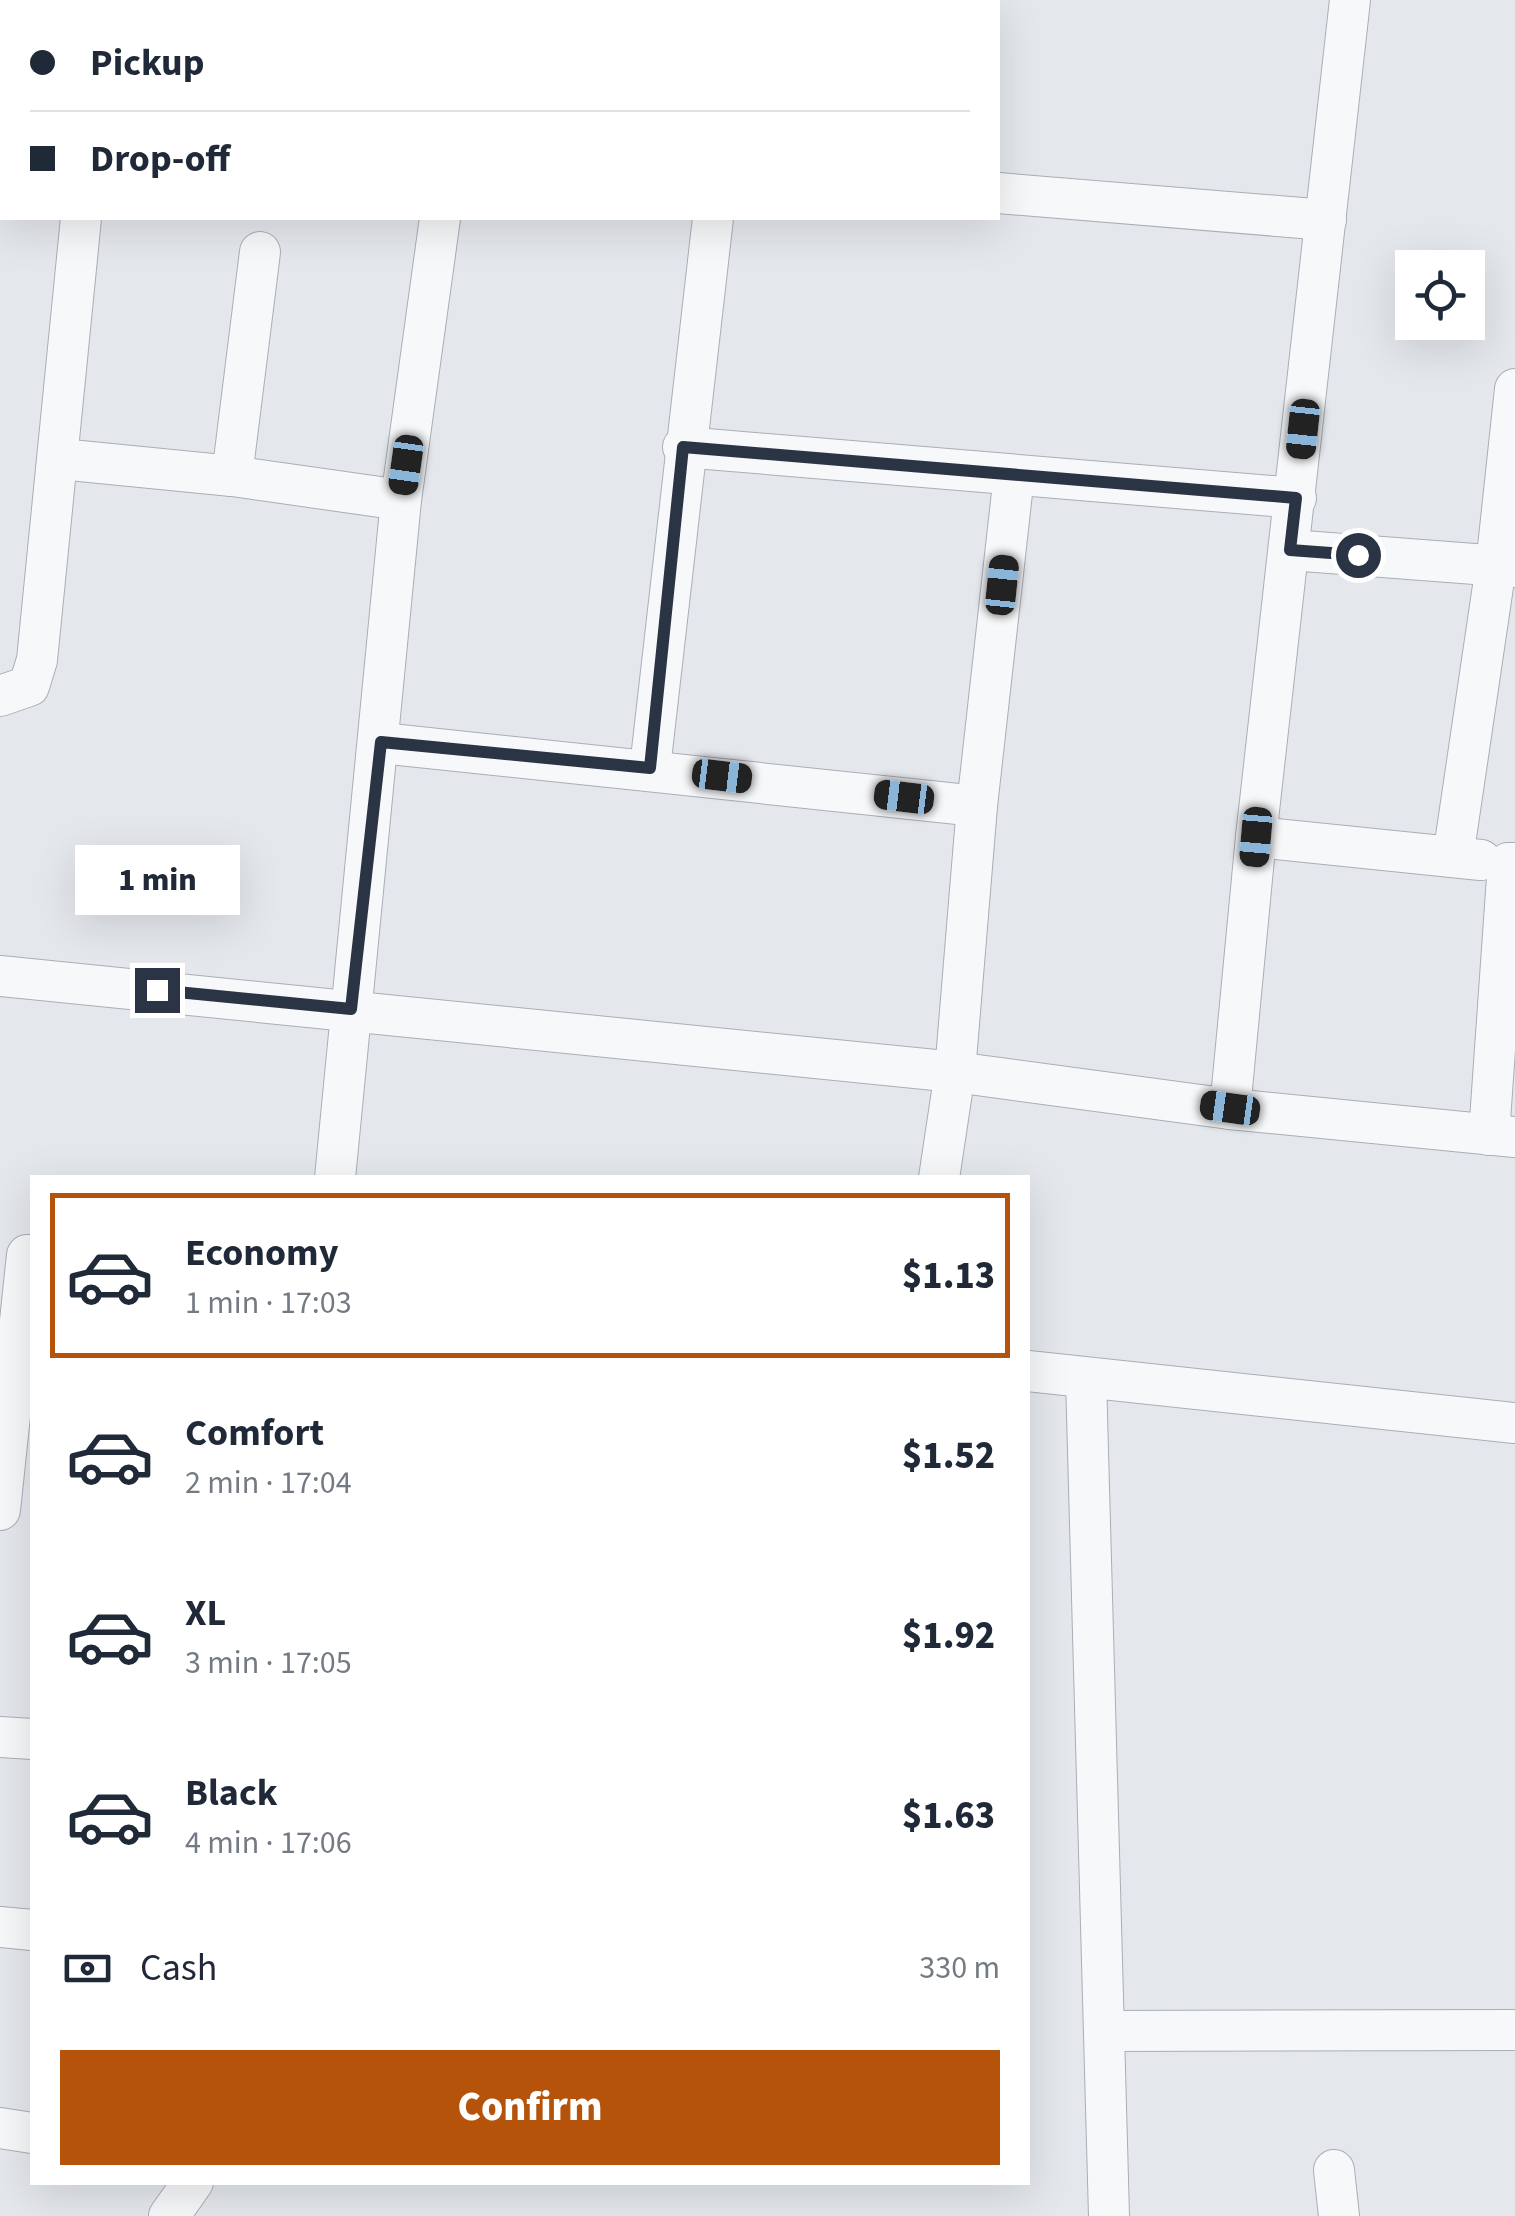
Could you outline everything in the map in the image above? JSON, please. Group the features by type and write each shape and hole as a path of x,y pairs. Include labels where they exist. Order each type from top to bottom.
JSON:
{"street":[{"path":"1230,1108 1256,837 1350,0"},
{"path":"1000,194 1326,220"},
{"path":"0,696 29,686 37,660 81,220"},
{"path":"336,1175 381,742 401,500 440,220"},
{"path":"650,768 683,447 714,220"},
{"path":"232,476 260,252"},
{"path":"1454,857 1505,566 1515,389"},
{"path":"683,447 1296,498"},
{"path":"60,459 232,476 401,500"},
{"path":"940,1175 1014,475"},
{"path":"1290,550 1505,566"},
{"path":"381,742 978,806"},
{"path":"0,976 954,1072 1230,1108 1502,1136 1511,863 1256,837"},
{"path":"0,1510 18,1463 20,1254"},
{"path":"1030,1371 1515,1423"},
{"path":"1086,1378 1109,2216"},
{"path":"0,1738 30,1739"},
{"path":"0,1927 30,1930"},
{"path":"1106,2031 1515,2030"},
{"path":"0,2128 30,2134"},
{"path":"1334,2170 1339,2216"},
{"path":"169,2216 192,2185"}],"route":[{"path":"157,990 351,1009 381,742 650,768 683,447 1296,498 1290,550 1358,555"}]}
